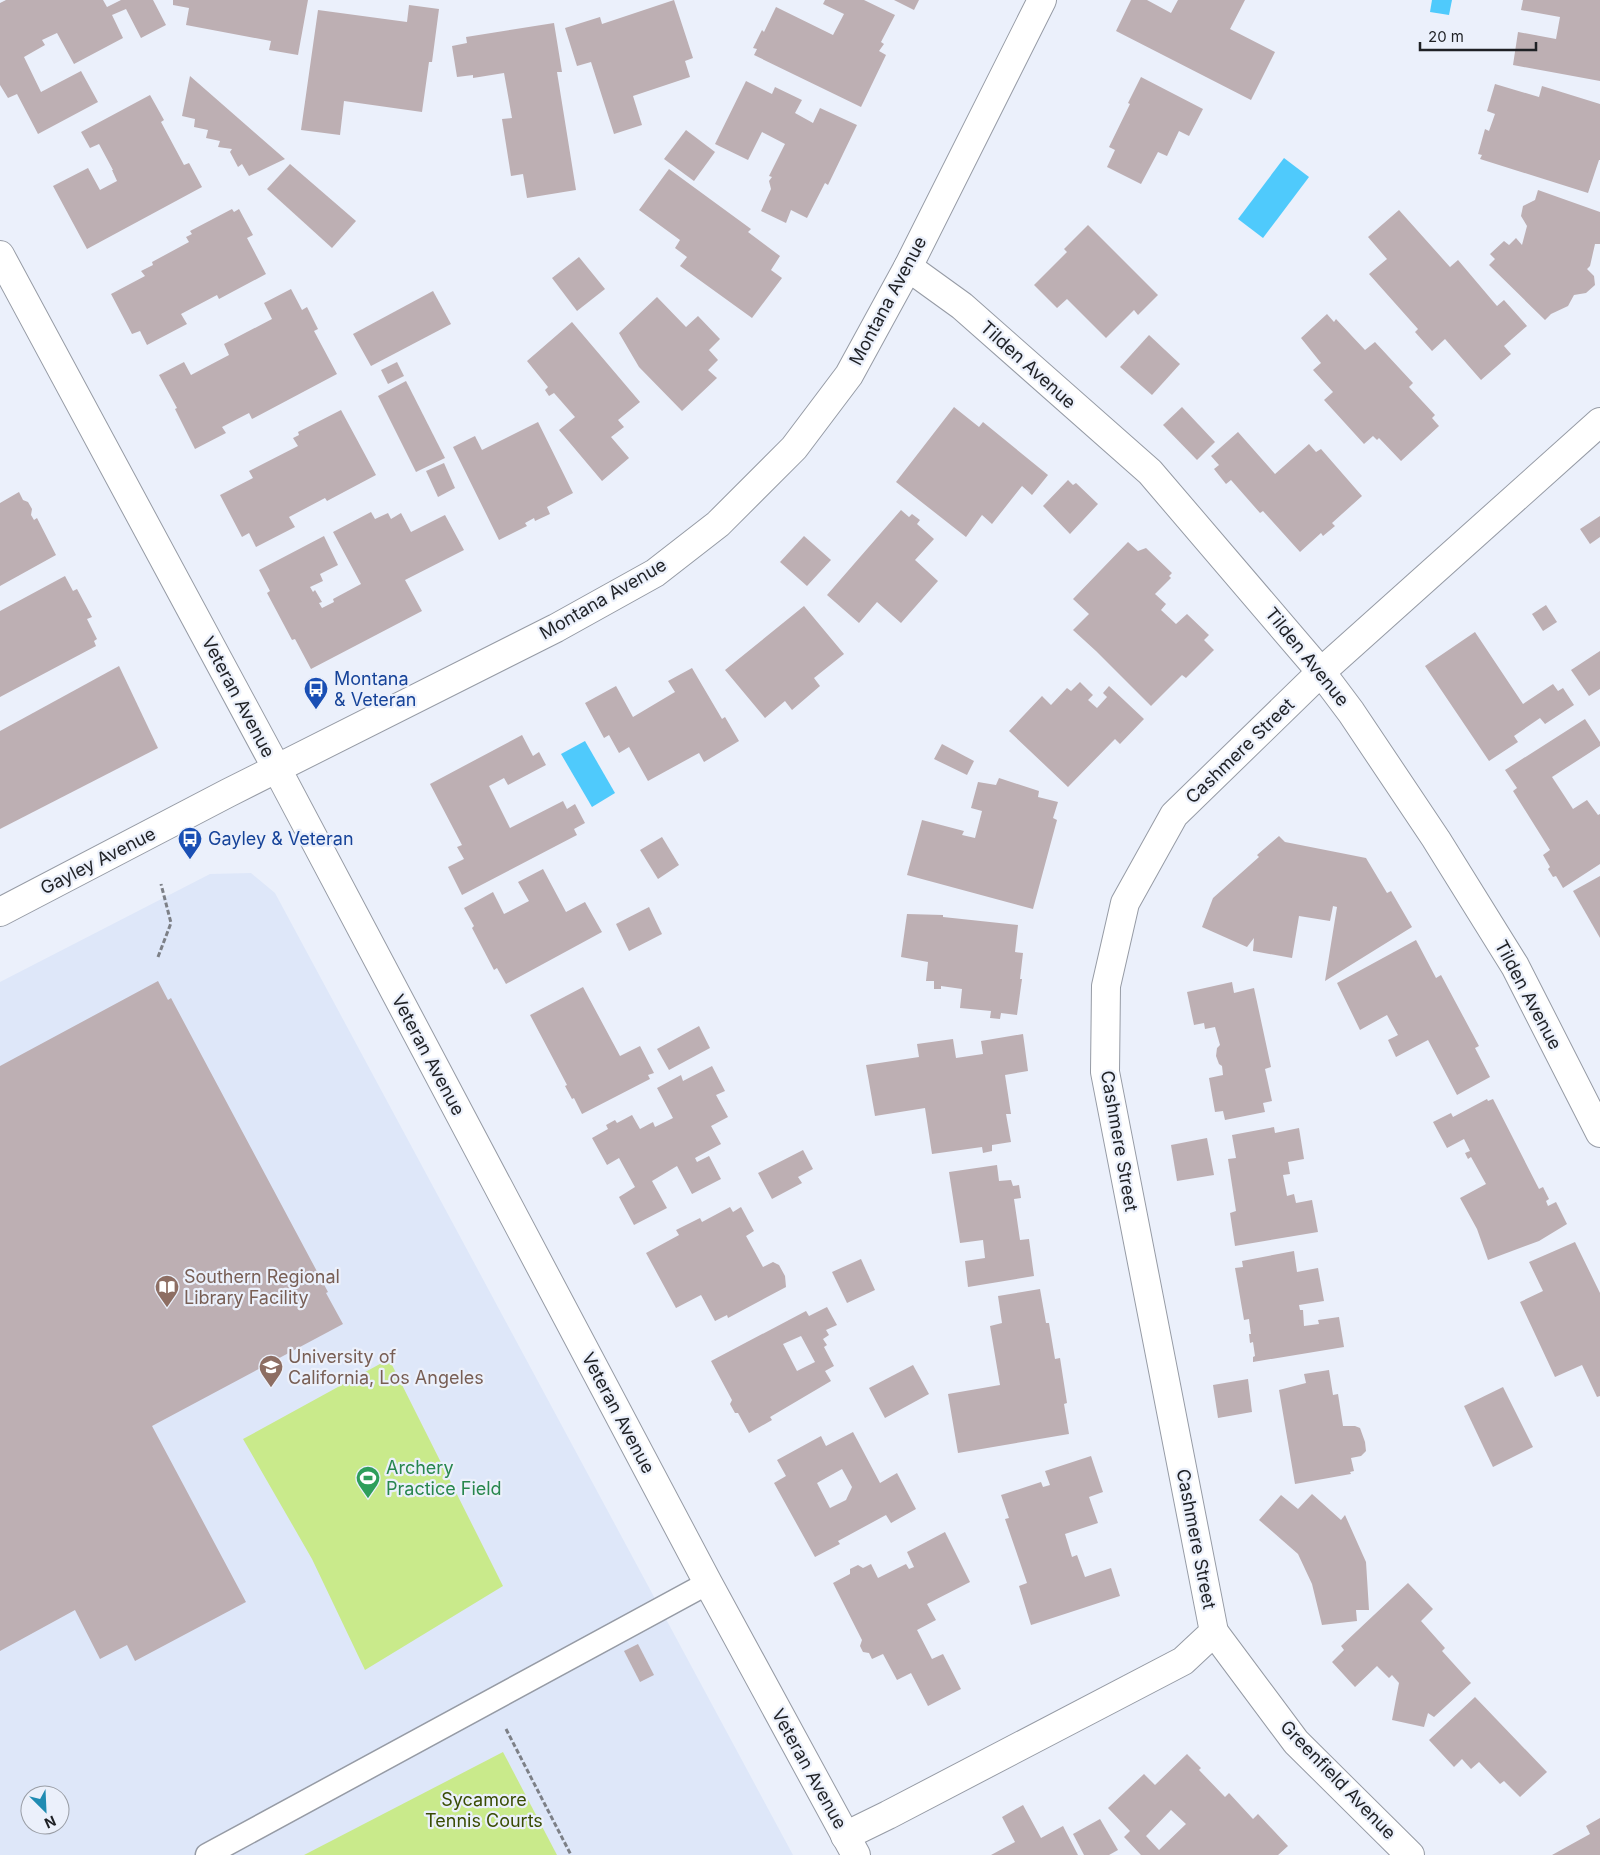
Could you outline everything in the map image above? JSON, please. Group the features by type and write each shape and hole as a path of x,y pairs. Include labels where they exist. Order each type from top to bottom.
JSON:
{"street":[{"name":"Montana Avenue","path":"277,768 572,619 655,573 718,524 794,448 849,375 908,267 1042,0"},
{"name":"Veteran Avenue","path":"0,255 277,768 708,1583 851,1845"},
{"name":"Tilden Avenue","path":"908,267 962,306 1150,472 1321,672 1351,712 1436,839 1516,966 1600,1133"},
{"name":"Cashmere Street","path":"851,1845 888,1816 1183,1661 1214,1632 1105,1072 1106,986 1125,903 1174,815 1321,672 1600,422"},
{"name":"Gayley Avenue","path":"0,912 277,768"},
{"name":"Greenfield Avenue","path":"1214,1632 1296,1742 1410,1855"}],"lane":[{"path":"206,1855 708,1583"}],"path":[{"path":"158,957 171,923 161,884"},
{"path":"504,1725 571,1855"}],"shaded area":[{"name":"University of California, Los Angeles","path":"251,873 275,893 793,1855 0,1855 0,982 210,874"}],"green space":[{"name":"Archery Practice Field","path":"389,1359 503,1586 365,1670 312,1559 243,1439"},
{"name":"Sycamore Tennis Courts","path":"503,1752 557,1855 304,1855"}],"water":[{"path":"1432,0 1452,0 1449,15 1430,12"},
{"path":"1284,158 1309,177 1263,238 1238,219"},
{"path":"585,741 615,793 592,807 561,754"}],"building":[{"path":"6,0 103,0 107,7 121,0 153,0 166,25 141,38 126,9 112,15 123,38 74,64 57,33 42,40 45,45 24,57 41,92 81,71 98,102 38,134 17,94 8,98 0,85 0,3"},
{"path":"173,0 308,0 298,55 269,50 271,41 186,25 189,8 173,5"},
{"path":"674,0 693,58 685,61 690,77 633,96 642,125 614,134 591,62 577,66 565,28 600,17 602,24"},
{"path":"825,0 864,0 895,15 881,42 884,44 879,51 886,55 861,107 754,55 757,49 753,48 762,30 764,32 776,7 833,35 844,14 823,4"},
{"path":"894,0 919,0 914,10"},
{"path":"1131,0 1147,0 1171,13 1178,0 1245,0 1230,29 1275,52 1251,100 1116,31"},
{"path":"1523,0 1600,0 1600,81 1513,65 1518,32 1556,39 1560,17 1521,10"},
{"path":"409,5 439,9 432,62 429,62 422,112 344,101 340,135 301,130 318,10 407,22"},
{"path":"554,23 562,72 557,72 576,190 527,198 523,174 511,176 502,119 512,118 504,73 473,78 473,75 457,77 452,46 467,43 466,37"},
{"path":"190,76 285,159 249,176 242,164 238,167 230,152 232,149 218,147 220,141 206,138 208,130 194,127 195,119 182,116"},
{"path":"1141,77 1203,109 1189,136 1179,131 1167,156 1158,152 1141,184 1107,167 1115,150 1109,147"},
{"path":"746,81 772,94 775,87 802,100 795,113 813,123 820,108 857,125 828,185 825,183 807,218 791,210 786,223 761,211 771,189 769,181 772,177 769,176 785,144 762,132 748,160 715,144"},
{"path":"1495,84 1539,97 1542,86 1600,104 1600,160 1588,193 1480,159 1482,155 1478,154 1485,129 1489,131 1495,114 1487,111"},
{"path":"150,95 164,120 161,122 184,165 189,163 202,187 87,249 53,186 88,168 100,190 117,181 99,144 90,148 81,132"},
{"path":"686,130 715,152 694,181 664,159"},
{"path":"290,164 356,221 332,248 267,189"},
{"path":"669,169 751,229 748,232 780,256 771,270 782,278 752,318 680,266 687,257 675,248 680,240 639,210"},
{"path":"1538,190 1600,212 1600,244 1595,244 1590,266 1587,269 1594,276 1595,285 1586,293 1574,295 1568,306 1551,314 1545,320 1489,265 1495,259 1490,254 1504,241 1509,245 1516,238 1522,245 1527,226 1521,216 1523,206 1535,200"},
{"path":"232,209 234,212 239,209 253,235 247,238 266,274 219,299 217,295 181,314 187,324 147,345 140,331 132,334 111,294 145,276 141,271 153,265 152,262 189,242 186,237 192,234 190,231"},
{"path":"1399,210 1450,267 1458,260 1497,306 1504,300 1527,326 1504,346 1511,354 1481,380 1445,339 1432,351 1415,332 1418,329 1369,274 1387,259 1368,237"},
{"path":"1088,225 1158,295 1138,315 1134,310 1106,338 1067,299 1057,308 1034,285 1067,252 1064,249"},
{"path":"579,257 605,289 577,311 552,278"},
{"path":"291,289 302,310 307,307 318,329 314,331 337,374 252,419 249,413 222,427 226,433 195,449 175,409 177,408 159,375 184,362 191,375 229,355 224,344 272,319 264,303"},
{"path":"433,291 451,324 371,366 353,334"},
{"path":"657,297 686,327 698,316 720,339 709,350 718,360 708,370 717,378 682,411 639,367 619,333"},
{"path":"1327,314 1334,322 1336,319 1365,350 1375,342 1413,383 1409,387 1435,415 1432,418 1439,426 1401,461 1379,438 1377,440 1373,436 1364,444 1324,400 1333,392 1313,370 1321,363 1301,338"},
{"path":"572,322 640,402 618,420 624,427 611,437 629,458 602,481 559,430 575,417 554,393 549,396 545,390 548,387 527,361"},
{"path":"1149,335 1180,364 1152,395 1120,367"},
{"path":"397,362 404,376 388,384 381,370"},
{"path":"406,381 445,458 416,472 378,396"},
{"path":"954,407 979,427 983,422 1048,475 1032,495 1022,486 992,524 982,515 966,537 896,482"},
{"path":"1182,407 1215,442 1197,460 1163,425"},
{"path":"341,410 376,475 327,501 325,498 289,517 295,527 256,547 249,533 242,537 220,495 253,478 249,471 298,446 293,438 299,435 298,432"},
{"path":"538,422 573,493 547,507 550,514 535,521 534,518 525,523 527,526 499,540 453,447 475,436 482,450"},
{"path":"1238,432 1275,474 1309,444 1316,452 1321,449 1362,496 1332,523 1335,526 1323,536 1321,533 1300,552 1263,511 1260,513 1231,480 1226,484 1214,469 1219,465 1211,456"},
{"path":"444,463 455,488 438,497 426,471"},
{"path":"1068,480 1073,485 1076,483 1098,504 1070,534 1043,506"},
{"path":"19,492 23,500 28,502 32,509 31,515 34,520 37,518 56,555 0,586 0,503"},
{"path":"901,510 909,517 912,514 920,520 917,524 934,539 915,560 938,581 901,623 877,602 859,623 827,595"},
{"path":"371,512 375,519 388,513 391,519 401,513 411,532 445,515 464,550 405,580 422,611 311,669 295,639 292,640 267,593 270,591 259,570 324,536 338,565 320,574 323,581 310,587 313,592 315,590 322,602 319,603 322,608 334,602 333,599 361,584 333,532"},
{"path":"1600,516 1600,537 1590,544 1580,529"},
{"path":"804,536 831,560 807,586 780,562"},
{"path":"1128,542 1138,551 1146,548 1172,573 1169,576 1171,578 1155,594 1166,604 1161,610 1176,624 1187,614 1209,635 1204,640 1214,650 1186,678 1182,675 1151,706 1073,630 1089,614 1073,599"},
{"path":"65,576 73,591 77,589 92,617 87,619 97,639 94,641 96,646 0,697 0,611"},
{"path":"1546,605 1557,622 1543,631 1532,614"},
{"path":"804,606 844,654 814,678 820,686 792,710 785,701 765,718 725,670"},
{"path":"1475,632 1523,704 1553,684 1558,691 1563,688 1574,705 1545,724 1540,718 1514,736 1518,742 1489,761 1425,666"},
{"path":"1600,651 1600,689 1589,696 1571,670"},
{"path":"119,666 158,748 0,829 0,731"},
{"path":"692,668 722,719 725,717 739,741 704,762 699,753 648,781 629,747 619,753 609,735 604,738 585,703 616,686 633,717 675,692 668,681"},
{"path":"1080,682 1093,695 1088,700 1097,708 1107,697 1103,693 1109,686 1144,719 1120,744 1115,739 1068,787 1009,731 1042,696 1051,705 1067,688 1071,691"},
{"path":"1585,719 1600,742 1600,746 1552,777 1573,809 1587,800 1598,815 1600,814 1600,864 1563,888 1556,876 1553,877 1548,869 1550,867 1543,855 1550,850 1513,791 1517,788 1505,770"},
{"path":"522,735 533,756 539,752 546,765 508,785 504,778 489,786 510,828 563,801 567,809 575,804 585,823 574,829 577,835 462,895 448,867 464,859 457,847 462,845 430,784"},
{"path":"942,744 974,761 967,775 934,759"},
{"path":"999,778 1039,791 1038,797 1058,802 1053,818 1057,820 1033,909 907,875 922,820 964,831 962,835 975,838 982,811 971,808 978,782 996,785"},
{"path":"1279,836 1285,842 1366,858 1387,893 1391,891 1412,927 1325,981 1337,907 1333,906 1330,921 1299,916 1292,958 1253,951 1254,938 1247,947 1202,927 1213,898 1259,857 1257,855"},
{"path":"662,837 679,865 658,879 640,850"},
{"path":"543,869 566,912 585,902 602,932 506,984 497,968 494,970 472,928 474,926 464,908 493,892 504,914 529,901 518,882"},
{"path":"1600,876 1600,938 1573,891"},
{"path":"649,907 662,934 629,951 616,924"},
{"path":"907,914 943,915 943,917 1018,925 1015,952 1023,953 1020,979 1022,979 1017,1015 1001,1013 1000,1019 990,1018 991,1011 960,1008 962,989 941,986 941,989 934,989 934,981 926,981 928,962 901,957"},
{"path":"1416,940 1436,978 1441,975 1479,1046 1475,1048 1490,1077 1457,1095 1428,1040 1396,1057 1388,1040 1398,1035 1387,1015 1360,1030 1337,983"},
{"name":"Southern Regional Library Facility","path":"158,981 168,1000 171,998 328,1292 326,1293 343,1324 152,1426 246,1602 135,1661 127,1645 100,1659 75,1610 0,1651 0,1066"},
{"path":"1232,982 1234,993 1254,988 1271,1067 1265,1069 1272,1101 1263,1103 1265,1112 1225,1120 1223,1111 1215,1112 1209,1078 1223,1075 1222,1066 1219,1064 1216,1056 1217,1048 1220,1045 1215,1027 1205,1029 1204,1023 1194,1025 1187,992"},
{"path":"583,987 620,1056 640,1046 654,1073 648,1075 650,1079 582,1114 565,1086 567,1085 530,1015"},
{"path":"699,1026 710,1048 669,1070 657,1049"},
{"path":"1023,1034 1028,1071 1005,1075 1011,1114 1006,1114 1011,1142 992,1145 992,1151 983,1153 982,1147 932,1154 925,1108 875,1116 866,1065 919,1057 917,1044 953,1039 956,1058 983,1054 981,1041"},
{"path":"712,1066 725,1091 716,1095 728,1117 711,1126 721,1144 695,1158 697,1162 709,1156 721,1179 692,1194 677,1166 652,1181 667,1208 634,1225 619,1197 635,1187 619,1158 607,1165 592,1138 608,1129 606,1125 615,1120 617,1123 632,1115 640,1129 653,1122 655,1127 673,1118 657,1088 681,1075 683,1081"},
{"path":"1487,1099 1488,1101 1493,1099 1539,1189 1543,1187 1549,1199 1546,1201 1548,1206 1556,1202 1567,1224 1539,1241 1488,1260 1477,1229 1460,1198 1486,1184 1471,1157 1468,1159 1465,1153 1470,1151 1464,1139 1447,1148 1433,1122 1451,1113 1453,1117"},
{"path":"1274,1127 1275,1133 1299,1128 1304,1159 1288,1162 1290,1174 1283,1175 1287,1196 1294,1194 1296,1203 1312,1200 1318,1232 1235,1246 1230,1213 1236,1211 1228,1159 1236,1158 1232,1135"},
{"path":"1207,1138 1214,1175 1177,1181 1171,1145"},
{"path":"803,1150 813,1169 798,1177 802,1183 772,1199 758,1173"},
{"path":"997,1165 999,1181 1011,1180 1013,1186 1019,1185 1021,1198 1014,1199 1020,1240 1029,1239 1034,1276 968,1287 965,1261 985,1258 983,1240 960,1243 949,1172"},
{"path":"730,1207 733,1212 741,1207 754,1231 746,1236 763,1267 773,1262 779,1265 785,1276 786,1287 728,1318 727,1315 715,1321 701,1295 676,1308 646,1253 679,1235 676,1230 700,1218 702,1222"},
{"path":"1575,1242 1600,1293 1600,1396 1597,1397 1582,1365 1555,1377 1520,1302 1543,1291 1529,1262"},
{"path":"1294,1251 1297,1272 1318,1268 1324,1301 1299,1305 1300,1310 1303,1310 1304,1326 1319,1324 1318,1320 1339,1317 1344,1347 1253,1362 1253,1357 1255,1356 1253,1342 1250,1343 1249,1319 1244,1320 1235,1268 1243,1267 1242,1261"},
{"path":"861,1259 875,1290 847,1303 832,1272"},
{"path":"1040,1289 1046,1323 1049,1323 1055,1359 1060,1358 1067,1403 1064,1404 1069,1434 958,1453 948,1394 1000,1385 990,1326 1002,1323 998,1296"},
{"path":"827,1307 837,1325 826,1330 829,1335 823,1339 827,1345 824,1347 834,1366 825,1371 831,1381 770,1417 772,1420 749,1433 738,1413 735,1413 730,1404 732,1400 711,1361 806,1311 809,1316","holes":["801,1336 815,1362 797,1371 783,1344"]},
{"path":"913,1365 929,1394 885,1418 869,1388"},
{"path":"1329,1370 1333,1395 1338,1394 1343,1426 1360,1428 1366,1451 1361,1456 1351,1458 1354,1471 1350,1472 1351,1474 1295,1484 1279,1390 1306,1383 1304,1374"},
{"path":"1248,1379 1252,1412 1218,1418 1213,1385"},
{"path":"1503,1387 1533,1447 1493,1467 1464,1406"},
{"path":"853,1432 880,1483 897,1473 916,1509 891,1523 886,1515 838,1541 840,1544 815,1557 774,1483 786,1476 777,1460 821,1436 826,1446","holes":["842,1469 852,1487 846,1500 830,1508 817,1483"]},
{"path":"1091,1456 1103,1492 1089,1497 1098,1523 1065,1534 1072,1557 1077,1555 1085,1577 1111,1568 1120,1596 1031,1625 1019,1586 1027,1583 1005,1519 1009,1518 1001,1495 1041,1482 1043,1487 1050,1485 1045,1471"},
{"path":"1312,1494 1341,1520 1345,1515 1366,1562 1369,1610 1356,1610 1357,1621 1322,1625 1312,1584 1298,1554 1259,1520 1281,1495 1298,1509"},
{"path":"945,1532 970,1582 927,1604 936,1620 917,1630 932,1659 943,1654 961,1689 928,1706 911,1673 897,1680 883,1654 872,1659 869,1653 863,1652 860,1646 862,1640 833,1583 850,1574 850,1569 858,1565 863,1568 871,1564 878,1578 906,1564 909,1569 914,1567 907,1552"},
{"path":"1408,1583 1433,1609 1421,1621 1445,1648 1442,1651 1471,1683 1434,1717 1428,1713 1424,1727 1392,1720 1399,1683 1392,1675 1389,1678 1377,1666 1355,1687 1332,1662 1344,1650 1341,1646"},
{"path":"638,1644 654,1675 640,1682 624,1651"},
{"path":"1475,1697 1547,1772 1520,1797 1504,1781 1500,1784 1479,1762 1471,1769 1462,1759 1454,1767 1429,1740"},
{"path":"1187,1754 1201,1768 1199,1770 1225,1797 1229,1793 1253,1819 1258,1814 1288,1846 1278,1855 1141,1855 1124,1837 1130,1831 1108,1808 1144,1774 1155,1785","holes":["1171,1810 1186,1824 1159,1850 1146,1836"]},
{"path":"1023,1805 1041,1838 1063,1826 1078,1855 991,1855 1015,1842 1002,1817"},
{"path":"1600,1818 1600,1855 1552,1855 1590,1834 1586,1826"},
{"path":"1100,1819 1118,1850 1109,1855 1084,1855 1073,1834"}],"place":[{"name":"Montana & Veteran","path":"316,710"},
{"name":"Gayley & Veteran","path":"190,860"},
{"name":"Southern Regional Library Facility","path":"167,1308"},
{"name":"University of California, Los Angeles","path":"271,1388"},
{"name":"Archery Practice Field","path":"368,1499"}]}
